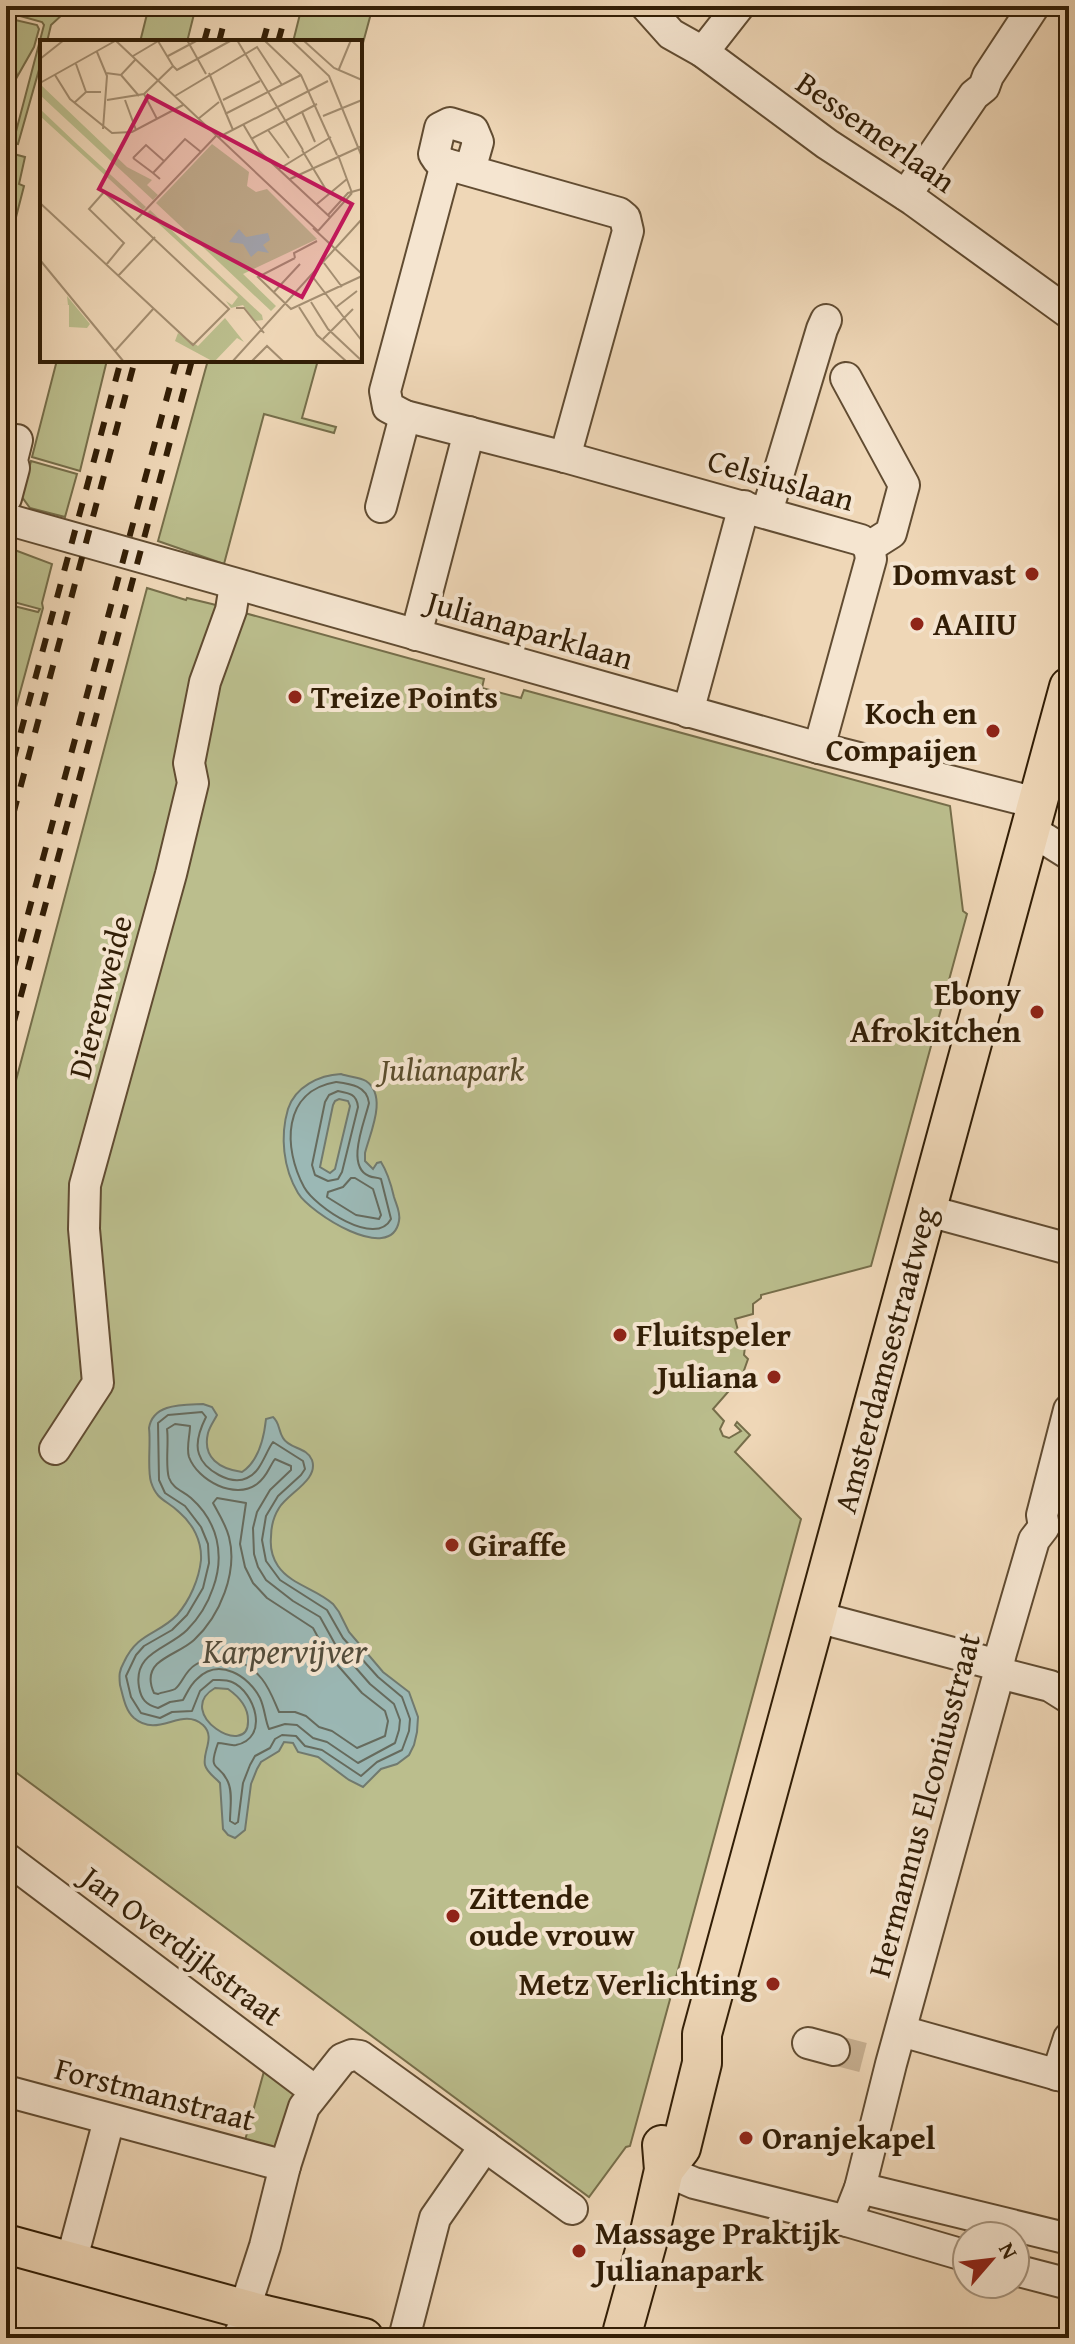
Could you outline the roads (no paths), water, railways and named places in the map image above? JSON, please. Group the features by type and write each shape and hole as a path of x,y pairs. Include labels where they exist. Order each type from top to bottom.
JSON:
{"main road":[{"name":"Amsterdamsestraatweg","path":"618,2335 649,2236 664,2170 681,2148 702,2063 702,2034 1069,687"},
{"path":"6,2244 71,2262 248,2322"},
{"path":"6,2268 248,2322 364,2338"}],"street":[{"name":"Bessemerlaan","path":"646,6 671,34 703,52 827,144 906,195 1069,313"},
{"path":"703,52 739,6"},
{"path":"906,195 974,95 984,87 1034,6"},
{"path":"381,507 405,416 388,407 385,391 458,167 619,213 625,218 628,231 565,457"},
{"path":"688,712 755,509 826,320"},
{"path":"846,378 904,485 891,533 869,547"},
{"name":"Celsiuslaan","path":"405,416 565,457 861,540 869,547 871,559 819,748"},
{"path":"416,635 469,432"},
{"path":"6,498 17,440"},
{"name":"Julianaparklaan","path":"6,519 819,748 1033,816 1069,854"},
{"name":"Dierenweide","path":"55,1449 98,1383 84,1229 85,1185 171,874 193,783 189,763 205,682 231,610 235,585"},
{"path":"925,1210 1069,1249"},
{"name":"Hermannus Elconiusstraat","path":"847,2221 860,2188 882,2062 901,2031 1034,1540 1057,1531 1042,1515 1069,1410"},
{"path":"817,1617 998,1669 1050,1686 1069,1698"},
{"name":"Jan Overdijkstraat","path":"6,1858 315,2091"},
{"path":"901,2031 1063,2076 1069,2038"},
{"path":"248,2322 299,2119 315,2091 342,2059 352,2055 360,2056 572,2209"},
{"name":"Forstmanstraat","path":"6,2091 285,2166"},
{"path":"71,2262 109,2120"},
{"path":"405,2337 435,2218 485,2146"},
{"path":"664,2170 694,2183 847,2221 951,2251"},
{"path":"860,2188 993,2220"},
{"path":"1031,2229 1069,2239"},
{"path":"1031,2275 1069,2284"}],"water":[{"path":"341,1074 366,1081 376,1096 376,1115 365,1161 373,1169 381,1162 399,1215 393,1233 382,1238 350,1231 318,1212 298,1193 289,1173 284,1141 291,1101 309,1084","holes":["339,1099 348,1101 350,1106 335,1169 330,1173 320,1167 333,1105"]},
{"name":"Karpervijver","path":"203,1404 212,1407 217,1415 207,1442 210,1456 220,1465 242,1472 248,1467 260,1448 266,1419 273,1417 286,1442 310,1456 311,1474 283,1502 274,1518 271,1541 274,1559 290,1578 333,1604 349,1632 383,1672 409,1692 418,1717 414,1745 409,1755 397,1764 381,1769 363,1787 318,1757 298,1752 293,1743 284,1742 279,1751 261,1762 257,1769 251,1784 245,1830 235,1838 223,1829 220,1783 205,1765 209,1740 207,1730 195,1720 186,1719 143,1724 128,1711 120,1685 120,1671 130,1652 142,1639 177,1615 190,1596 201,1560 196,1533 175,1508 156,1493 151,1482 149,1428 156,1414 163,1410 178,1405","holes":["215,1688 228,1689 242,1702 248,1715 245,1731 238,1736 216,1729 202,1709 204,1698"]}],"tunnel":[{"path":"834,2050 873,2060"}],"railway":[{"path":"205,40 214,6"},
{"path":"220,40 228,6"},
{"path":"264,40 273,6"},
{"path":"279,40 288,6"},
{"path":"6,787 120,362"},
{"path":"6,841 134,362"},
{"path":"6,996 176,362"},
{"path":"6,1051 191,362"}],"place":[{"name":"Domvast","path":"1032,574"},
{"name":"AAIIU","path":"917,624"},
{"name":"Treize Points","path":"295,697"},
{"name":"Koch en Compaijen","path":"993,731"},
{"name":"Ebony Afrokitchen","path":"1037,1012"},
{"name":"Fluitspeler","path":"620,1335"},
{"name":"Juliana","path":"774,1377"},
{"name":"Giraffe","path":"452,1545"},
{"name":"Zittende oude vrouw","path":"453,1916"},
{"name":"Metz Verlichting","path":"773,1984"},
{"name":"Oranjekapel","path":"746,2138"},
{"name":"Massage Praktijk Julianapark","path":"579,2251"}],"park label":[{"name":"Julianapark","path":"452,1070"}]}
